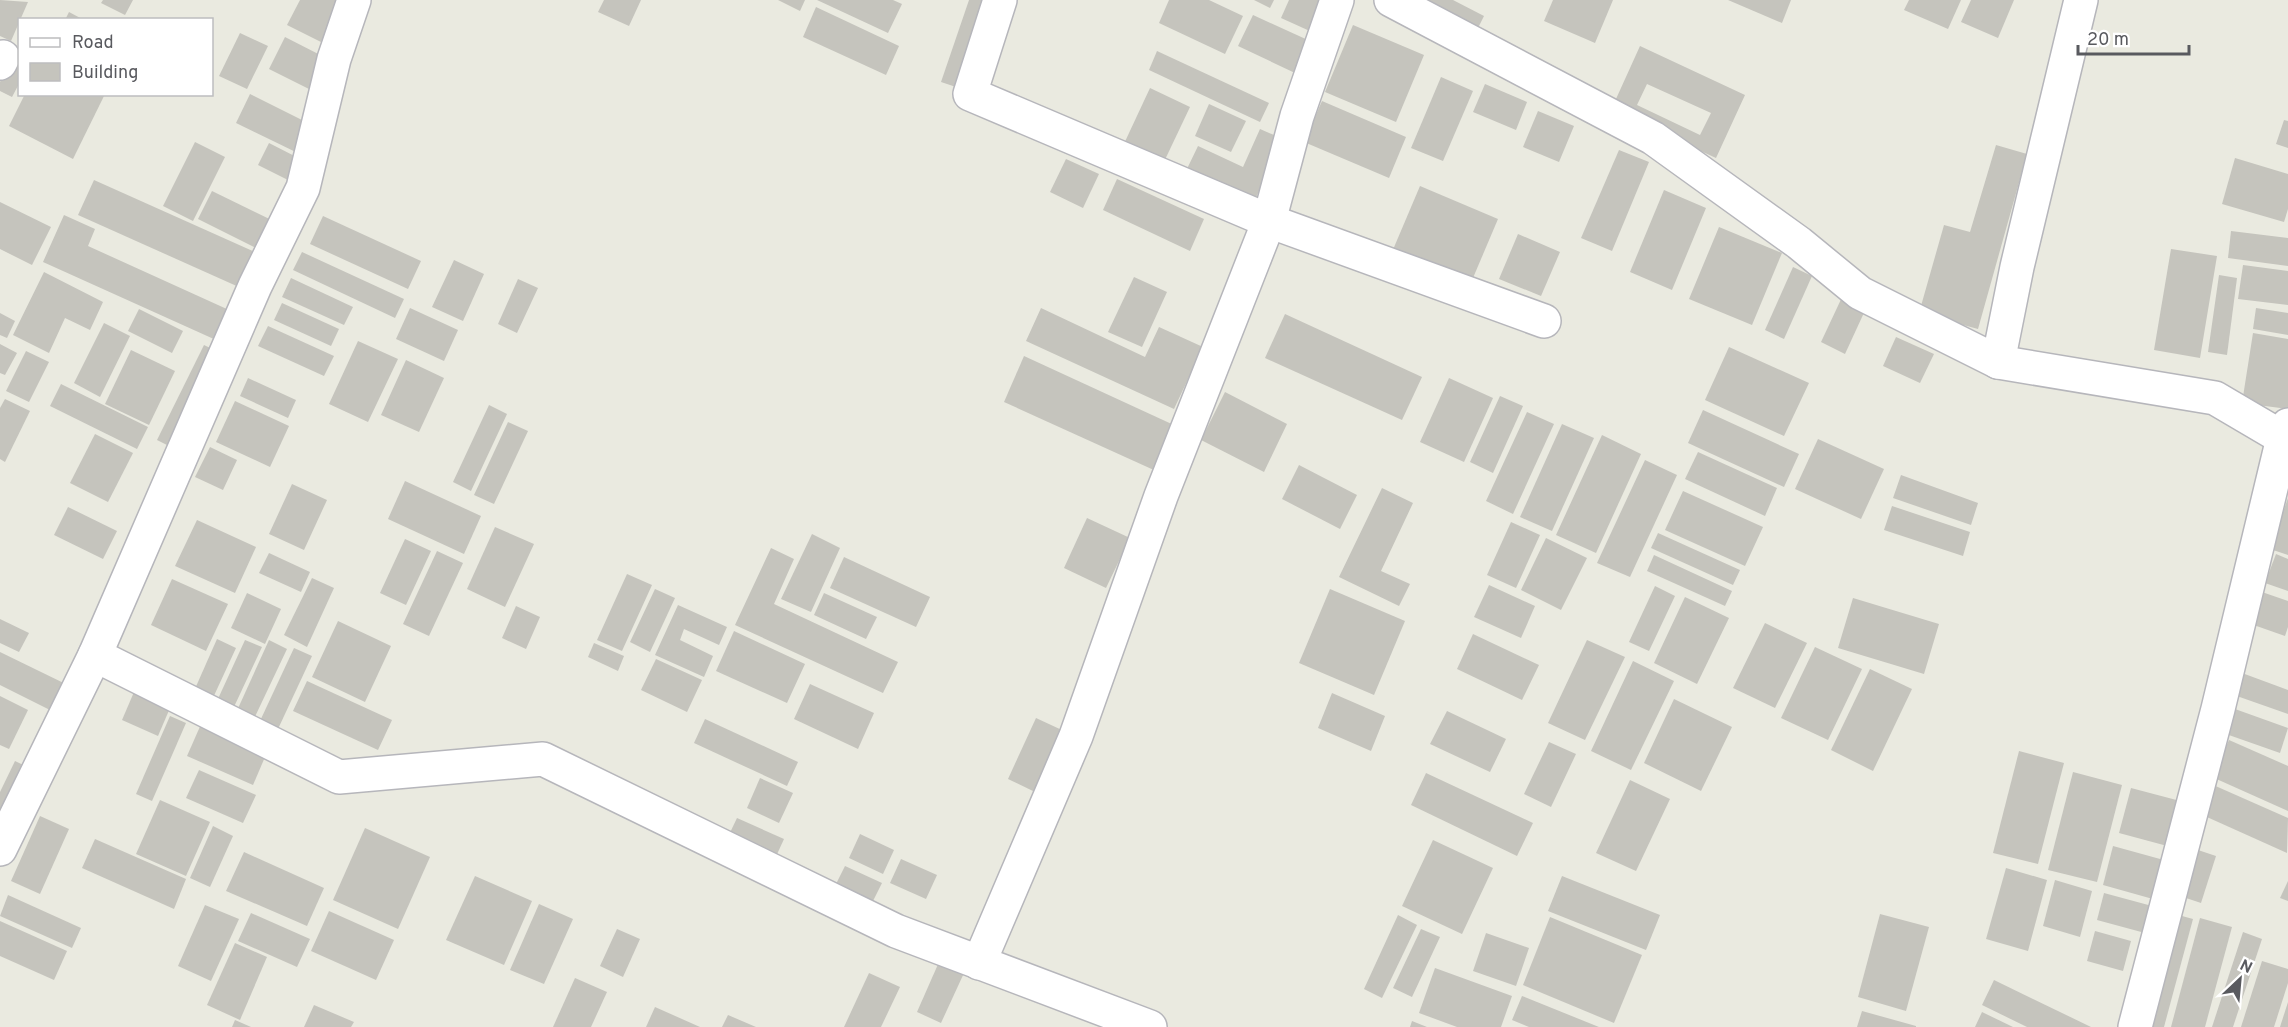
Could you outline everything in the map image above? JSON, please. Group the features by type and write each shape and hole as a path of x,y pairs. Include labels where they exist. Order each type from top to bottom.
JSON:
{"street":[{"path":"0,849 95,655 255,286 303,188 334,59 354,0"},
{"path":"1000,0 970,94 1269,221 1544,321"},
{"path":"980,963 1076,736 1161,496 1269,221 1297,116 1337,0"},
{"path":"1391,0 1653,138 1799,243 1860,292 1998,362 2215,398 2286,434 2218,709 2135,1027"},
{"path":"1998,362 2017,267 2081,0"},
{"path":"95,655 339,777 543,759 896,931 1150,1027"}],"building":[{"path":"0,0 28,2 21,18 18,18 18,25 11,41 0,36"},
{"path":"103,0 133,0 125,15 101,3"},
{"path":"300,0 342,0 321,42 287,25"},
{"path":"604,0 641,0 629,26 598,12"},
{"path":"778,0 805,0 800,11"},
{"path":"817,0 893,0 902,4 888,33"},
{"path":"969,0 992,0 962,89 941,82"},
{"path":"1169,0 1209,0 1243,16 1225,54 1159,23"},
{"path":"1254,0 1274,0 1270,8"},
{"path":"1289,0 1327,0 1312,32 1281,18"},
{"path":"1396,0 1453,0 1484,16 1473,38"},
{"path":"1553,0 1613,0 1595,43 1544,21"},
{"path":"1728,0 1791,0 1782,23"},
{"path":"1909,0 1961,0 1948,29 1904,10"},
{"path":"1971,0 2014,0 1998,38 1961,22"},
{"path":"816,7 899,46 886,75 803,37"},
{"path":"69,12 80,18 66,18"},
{"path":"1253,15 1310,41 1295,73 1238,46"},
{"path":"1353,25 1424,55 1396,122 1325,92"},
{"path":"240,33 268,46 247,89 219,76"},
{"path":"285,37 332,61 317,93 269,69"},
{"path":"1640,46 1745,95 1716,158 1611,110","holes":["1647,84 1711,113 1700,135 1637,105"]},
{"path":"18,47 18,86 12,97 0,91 0,82"},
{"path":"1157,51 1269,103 1260,122 1149,70"},
{"path":"1441,77 1473,91 1443,161 1411,148"},
{"path":"1485,84 1527,102 1516,130 1473,112"},
{"path":"1150,88 1190,107 1162,166 1122,148"},
{"path":"250,94 304,121 306,157 236,123"},
{"path":"24,96 104,96 73,159 9,126"},
{"path":"1322,101 1406,137 1389,178 1304,142"},
{"path":"1209,104 1246,121 1231,152 1195,136"},
{"path":"1538,111 1574,126 1559,162 1523,147"},
{"path":"2284,120 2288,121 2288,148 2276,144"},
{"path":"1260,129 1283,139 1253,204 1185,173 1198,146 1243,167"},
{"path":"195,142 225,157 193,221 163,206"},
{"path":"269,143 316,167 306,189 258,165"},
{"path":"1996,145 2027,154 1978,329 1919,313 1944,225 1970,232"},
{"path":"1619,150 1649,162 1612,251 1581,238"},
{"path":"2235,158 2288,174 2288,209 2284,222 2222,204"},
{"path":"1066,159 1099,174 1083,208 1050,192"},
{"path":"1117,179 1204,219 1190,251 1103,210"},
{"path":"94,180 266,257 250,292 78,215"},
{"path":"1420,186 1498,219 1470,285 1392,252"},
{"path":"1664,190 1706,208 1672,290 1630,272"},
{"path":"212,191 288,228 274,257 198,219"},
{"path":"0,202 51,227 32,265 0,249"},
{"path":"64,215 95,229 88,246 229,310 216,340 43,262"},
{"path":"323,216 421,261 408,289 310,244"},
{"path":"1719,227 1782,253 1752,325 1689,299"},
{"path":"2231,231 2288,238 2288,266 2228,258"},
{"path":"1518,234 1560,252 1541,296 1499,279"},
{"path":"2171,249 2217,256 2200,358 2154,350"},
{"path":"302,252 404,299 395,318 293,270"},
{"path":"454,260 484,274 463,321 432,307"},
{"path":"2243,265 2288,271 2288,305 2238,299"},
{"path":"1793,267 1812,276 1784,339 1765,330"},
{"path":"44,272 103,302 90,330 65,318 49,353 13,335"},
{"path":"2219,275 2237,278 2227,355 2208,352"},
{"path":"1134,277 1167,292 1142,347 1108,332"},
{"path":"291,278 353,307 344,325 282,297"},
{"path":"518,279 538,288 517,333 498,324"},
{"path":"1844,293 1868,304 1845,354 1821,342"},
{"path":"282,303 339,329 331,346 274,320"},
{"path":"410,308 458,330 444,361 396,339"},
{"path":"1041,308 1145,357 1159,327 1203,347 1174,409 1026,341"},
{"path":"2256,308 2288,313 2288,335 2253,329"},
{"path":"139,309 183,331 172,353 128,331"},
{"path":"0,313 15,321 7,338 0,335"},
{"path":"1285,314 1422,377 1402,420 1265,358"},
{"path":"104,323 130,336 100,397 74,383"},
{"path":"268,326 334,356 324,376 258,346"},
{"path":"2253,333 2288,339 2288,409 2242,403"},
{"path":"1896,337 1934,354 1920,383 1883,366"},
{"path":"358,341 398,359 368,422 329,404"},
{"path":"0,344 17,353 5,375 0,373"},
{"path":"204,345 231,358 185,454 157,440"},
{"path":"1729,347 1809,383 1784,436 1705,400"},
{"path":"131,350 175,371 149,425 105,404"},
{"path":"26,351 49,362 29,402 6,391"},
{"path":"1024,356 1176,426 1156,471 1004,402"},
{"path":"406,360 444,378 419,432 381,415"},
{"path":"248,378 296,400 288,418 240,396"},
{"path":"1449,378 1493,398 1464,462 1420,442"},
{"path":"61,384 148,427 137,449 50,406"},
{"path":"1225,392 1287,424 1264,472 1201,440"},
{"path":"1500,396 1523,406 1493,473 1470,462"},
{"path":"5,399 30,411 5,462 0,459 0,408"},
{"path":"235,401 289,426 270,467 216,442"},
{"path":"489,405 507,414 471,491 453,482"},
{"path":"1703,410 1799,454 1784,487 1688,443"},
{"path":"1527,412 1554,424 1513,514 1486,501"},
{"path":"508,422 528,431 494,504 474,495"},
{"path":"1562,424 1594,438 1552,531 1520,517"},
{"path":"95,434 133,453 108,502 70,483"},
{"path":"1602,435 1641,454 1596,553 1556,535"},
{"path":"1818,439 1884,469 1861,519 1795,489"},
{"path":"210,447 237,460 223,490 195,477"},
{"path":"1698,452 1777,488 1765,516 1685,479"},
{"path":"1645,460 1677,475 1630,577 1597,563"},
{"path":"1299,465 1357,495 1340,529 1282,499"},
{"path":"1901,475 1978,503 1971,525 1893,498"},
{"path":"405,481 481,516 464,554 388,519"},
{"path":"292,484 327,500 304,550 269,534"},
{"path":"1382,488 1413,503 1381,571 1410,584 1399,606 1339,577"},
{"path":"1683,491 1763,527 1745,566 1665,530"},
{"path":"2288,498 2288,555 2270,549"},
{"path":"1892,506 1970,532 1963,556 1884,530"},
{"path":"68,507 117,531 103,559 54,535"},
{"path":"1087,518 1130,538 1106,588 1064,568"},
{"path":"197,520 256,547 235,593 175,566"},
{"path":"1511,522 1540,535 1516,588 1487,575"},
{"path":"495,527 534,544 505,607 467,589"},
{"path":"1658,533 1740,570 1733,585 1651,548"},
{"path":"812,534 840,548 811,612 781,599"},
{"path":"1546,538 1587,558 1561,610 1521,590"},
{"path":"405,539 431,551 406,605 380,593"},
{"path":"771,548 794,559 774,604 898,662 883,693 735,625"},
{"path":"437,551 463,563 429,636 403,624"},
{"path":"269,553 310,572 301,592 259,573"},
{"path":"2276,554 2288,559 2288,591 2265,583"},
{"path":"1654,555 1732,591 1725,606 1647,571"},
{"path":"844,557 930,597 916,627 830,588"},
{"path":"627,574 652,585 622,651 597,640"},
{"path":"312,578 334,588 307,647 284,635"},
{"path":"172,579 228,604 206,651 151,625"},
{"path":"1489,585 1535,606 1521,638 1474,617"},
{"path":"1655,586 1675,596 1649,651 1629,642"},
{"path":"655,589 675,598 650,652 630,642"},
{"path":"1330,589 1405,621 1374,695 1299,663"},
{"path":"2259,591 2288,601 2288,627 2285,636 2248,623"},
{"path":"247,593 281,609 265,644 231,628"},
{"path":"824,593 877,617 866,639 814,615"},
{"path":"1685,597 1729,618 1697,684 1654,663"},
{"path":"1853,598 1939,624 1924,674 1838,648"},
{"path":"678,605 727,627 719,645 684,629 680,640 713,656 704,677 655,655"},
{"path":"516,606 540,617 526,649 502,638"},
{"path":"0,619 29,633 19,652 0,643"},
{"path":"338,621 391,646 365,702 312,677"},
{"path":"1765,623 1807,643 1775,708 1733,688"},
{"path":"734,631 805,664 787,703 716,671"},
{"path":"1473,634 1539,665 1522,700 1457,669"},
{"path":"217,639 236,648 212,700 194,691"},
{"path":"245,640 262,647 233,709 217,701"},
{"path":"269,640 287,649 252,723 235,715"},
{"path":"1587,640 1625,657 1585,740 1548,723"},
{"path":"594,643 624,656 618,671 588,657"},
{"path":"1815,647 1862,669 1828,740 1781,718"},
{"path":"294,648 312,656 278,729 260,721"},
{"path":"0,652 78,690 64,717 0,685"},
{"path":"656,659 702,680 687,712 641,690"},
{"path":"1633,661 1674,681 1631,770 1591,751"},
{"path":"1870,669 1912,689 1873,771 1831,750"},
{"path":"2242,673 2288,690 2288,714 2234,695"},
{"path":"307,681 392,720 378,750 293,711"},
{"path":"810,684 874,713 858,749 794,719"},
{"path":"134,692 170,708 158,736 122,720"},
{"path":"1332,693 1385,716 1371,751 1318,728"},
{"path":"0,696 28,710 9,749 0,745"},
{"path":"1674,699 1732,727 1701,791 1644,763"},
{"path":"2235,709 2288,728 2280,753 2226,734"},
{"path":"1447,711 1506,739 1490,772 1430,744"},
{"path":"170,716 186,723 152,801 136,794"},
{"path":"1036,718 1064,731 1035,792 1008,779"},
{"path":"705,719 798,762 787,786 694,743"},
{"path":"202,722 268,750 253,785 187,756"},
{"path":"2229,740 2288,766 2288,811 2212,777"},
{"path":"1549,742 1576,754 1551,807 1524,794"},
{"path":"2019,751 2064,763 2038,864 1993,853"},
{"path":"15,761 40,773 0,828 0,792"},
{"path":"199,770 256,795 243,823 186,798"},
{"path":"2073,772 2122,785 2097,882 2048,870"},
{"path":"1426,773 1533,823 1517,856 1411,805"},
{"path":"760,778 793,793 779,823 747,808"},
{"path":"1630,780 1670,799 1636,871 1596,853"},
{"path":"2211,784 2288,818 2287,853 2198,813"},
{"path":"2131,788 2184,802 2171,847 2119,833"},
{"path":"160,800 210,822 186,876 136,854"},
{"path":"40,816 69,829 40,894 11,881"},
{"path":"737,818 784,839 773,863 726,841"},
{"path":"213,826 233,836 210,887 190,878"},
{"path":"365,828 430,857 398,929 333,900"},
{"path":"860,834 894,850 883,874 849,858"},
{"path":"95,839 186,879 174,909 82,868"},
{"path":"1433,840 1493,868 1462,934 1402,906"},
{"path":"2113,846 2171,862 2160,901 2103,885"},
{"path":"2189,847 2216,856 2201,903 2174,894"},
{"path":"244,852 324,888 307,926 226,891"},
{"path":"901,859 937,875 926,899 890,883"},
{"path":"845,866 882,883 872,903 835,886"},
{"path":"2006,868 2047,880 2028,951 1986,939"},
{"path":"475,876 532,901 504,965 446,940"},
{"path":"1562,876 1660,915 1646,950 1548,911"},
{"path":"2055,880 2092,891 2080,937 2043,926"},
{"path":"2288,881 2288,901 2280,898"},
{"path":"2104,893 2152,906 2145,933 2097,920"},
{"path":"8,895 81,928 72,948 0,916"},
{"path":"539,904 573,919 544,984 510,970"},
{"path":"205,905 239,919 211,981 178,966"},
{"path":"329,911 394,940 376,980 311,951"},
{"path":"251,913 310,939 297,967 238,941"},
{"path":"2171,913 2193,919 2164,1027 2140,1027"},
{"path":"1880,914 1929,927 1906,1011 1858,997"},
{"path":"1398,915 1417,925 1382,998 1364,989"},
{"path":"1550,917 1642,955 1614,1023 1523,985"},
{"path":"2200,918 2232,927 2205,1027 2171,1027"},
{"path":"0,921 67,951 54,980 0,956"},
{"path":"617,929 640,939 623,977 600,966"},
{"path":"1421,929 1440,937 1412,997 1393,988"},
{"path":"2095,931 2131,941 2123,971 2087,961"},
{"path":"2243,932 2262,939 2233,1027 2212,1027"},
{"path":"1486,933 1529,948 1516,986 1473,971"},
{"path":"235,943 267,957 240,1020 207,1005"},
{"path":"2262,961 2288,969 2288,983 2274,1027 2241,1027"},
{"path":"939,962 964,973 941,1023 917,1012"},
{"path":"1435,968 1512,996 1501,1027 1457,1027 1419,1013"},
{"path":"869,973 900,987 881,1027 844,1027"},
{"path":"575,978 607,992 591,1027 553,1027"},
{"path":"1994,980 2091,1027 2027,1027 1982,1005"},
{"path":"1522,996 1599,1027 1529,1027 1512,1020"},
{"path":"2288,1002 2288,1027 2280,1027"},
{"path":"314,1005 354,1022 351,1027 304,1027"},
{"path":"655,1007 700,1027 646,1027"},
{"path":"1862,1011 1916,1026 1916,1027 1857,1027"},
{"path":"1982,1012 2013,1027 1975,1027"},
{"path":"728,1015 756,1027 722,1027"},
{"path":"235,1020 251,1027 232,1027"},
{"path":"1412,1021 1427,1027 1410,1027"}]}
